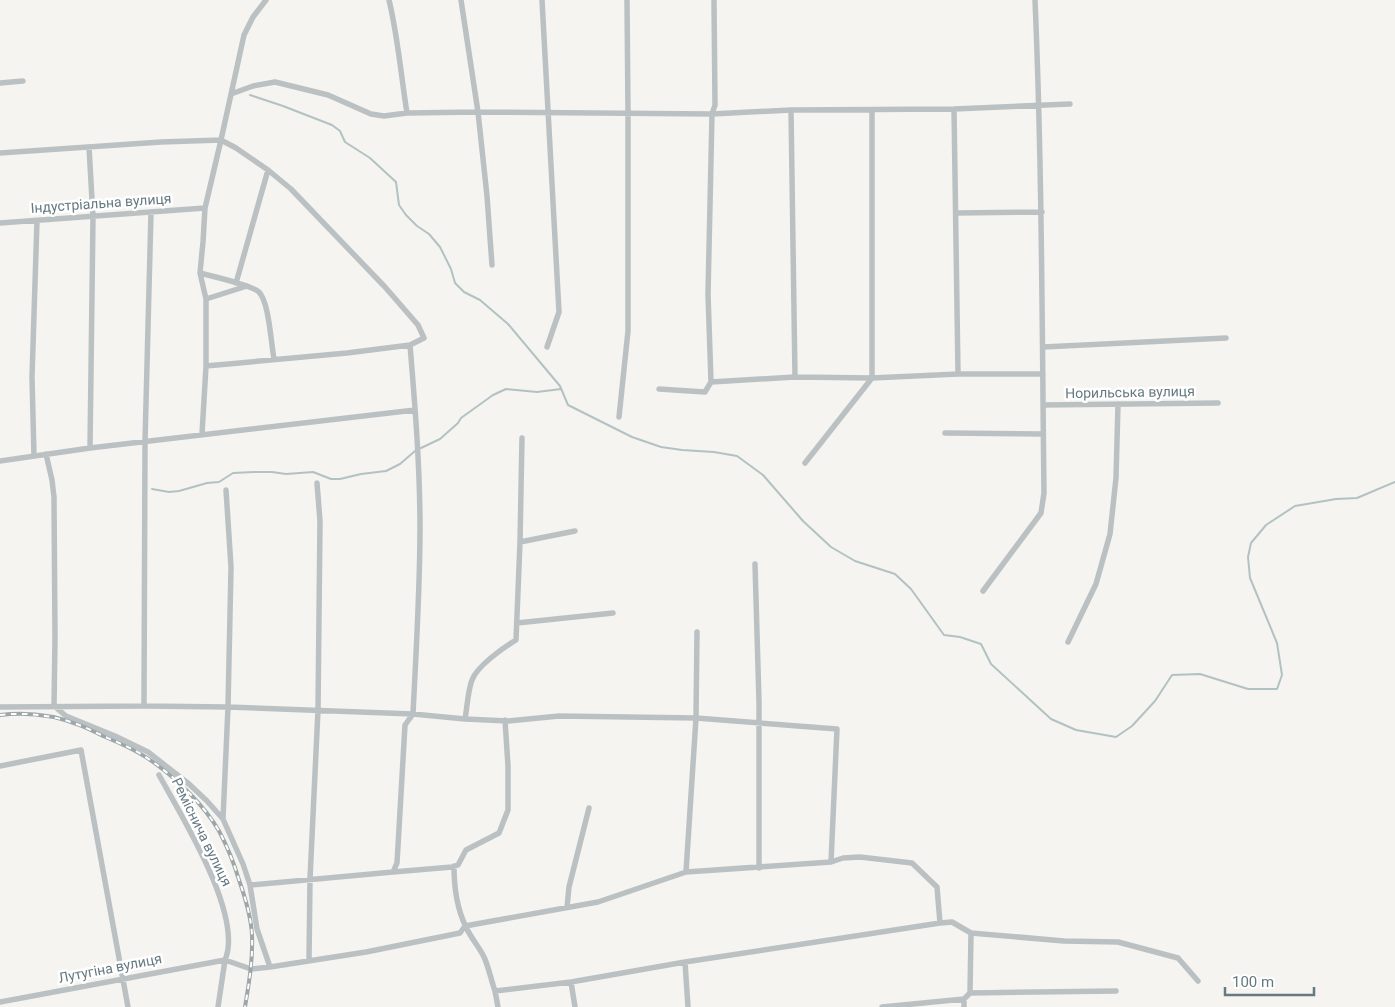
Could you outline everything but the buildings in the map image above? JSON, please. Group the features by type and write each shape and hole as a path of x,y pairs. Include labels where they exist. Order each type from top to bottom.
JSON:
{"street":[{"path":"202,434 206,366 206,299 200,273 205,208 244,34 253,17 266,0"},
{"path":"389,0 396,26 407,113"},
{"path":"461,0 478,112 492,265"},
{"path":"542,0 559,312 547,347"},
{"path":"619,417 628,331 627,0"},
{"path":"659,389 705,392 711,382 708,294 712,114 715,105 714,0"},
{"path":"983,591 1041,513 1044,493 1042,212 1040,105 1035,0"},
{"path":"0,83 23,81"},
{"path":"231,94 253,86 275,82 328,95 371,114 384,116 407,113 478,112 712,114 791,110 954,109 1070,104"},
{"path":"954,109 958,374"},
{"path":"791,110 794,377"},
{"path":"805,463 872,378 872,110"},
{"path":"0,153 161,142 221,140 268,170 291,189 385,287 418,325 424,338 410,345 347,353 206,366"},
{"path":"89,147 93,217 90,448"},
{"path":"236,283 268,170"},
{"name":"Індустріальна вулиця","path":"0,223 205,208"},
{"path":"144,706 145,442 151,212"},
{"path":"956,213 1042,212"},
{"path":"34,456 32,377 37,221"},
{"path":"200,273 247,286 258,291 265,302 274,359"},
{"path":"206,299 247,286"},
{"path":"1042,347 1226,338"},
{"path":"393,872 397,864 405,726 413,714 420,527 410,345"},
{"path":"711,382 794,377 872,378 958,374 1042,374"},
{"name":"Норильська вулиця","path":"1043,405 1218,403"},
{"path":"1068,642 1096,584 1110,534 1116,478 1118,404"},
{"path":"0,461 202,434 415,410"},
{"path":"945,433 1043,434"},
{"path":"465,720 472,680 480,668 507,645 516,640 522,438"},
{"path":"46,454 54,497 56,637 54,706"},
{"path":"309,960 310,879 318,710 320,521 317,483"},
{"path":"223,819 231,567 226,490"},
{"path":"520,542 575,531"},
{"path":"755,564 759,724 759,868"},
{"path":"517,623 613,613"},
{"path":"686,872 696,718 697,632"},
{"path":"54,706 66,716 148,752 189,784 223,819 250,885 257,929 270,967"},
{"path":"0,707 228,707 413,714 465,720 505,720 558,716 696,718 837,729 831,862"},
{"path":"250,885 454,866 458,864 466,850 499,833 508,810 505,720"},
{"path":"0,766 81,750 128,1007"},
{"name":"Реміснича вулиця","path":"160,775 207,865 220,897 228,929 228,954 225,960 218,1007"},
{"path":"567,907 569,888 589,808"},
{"path":"225,960 251,969 366,952 460,933 465,926 598,902 686,872 831,862 843,858 860,857 912,863 937,887 940,923"},
{"path":"454,866 454,879 460,910 465,926 483,957 495,991 498,1007"},
{"path":"495,991 571,982 685,962 952,922 971,933 1064,941 1118,942 1178,958 1198,981"},
{"path":"970,994 971,933"},
{"name":"Лутугіна вулиця","path":"0,1002 225,960"},
{"path":"685,962 688,1007"},
{"path":"571,982 575,1007"},
{"path":"882,1007 964,999 970,994 1116,990"},
{"path":"964,999 964,1007"}],"waterway":[{"path":"250,95 332,125 340,131 345,142 370,158 396,182 399,205 406,215 429,234 440,247 451,269 455,283 464,292 480,300 508,324 560,386 568,405 632,437 661,447 737,456 763,475 803,521 831,547 855,561 895,574 911,589 944,635 960,637 981,644 991,664 1051,719 1076,730 1116,737 1132,726 1155,701 1172,675 1200,674 1248,689 1277,689 1282,675 1277,643 1250,578 1248,557 1251,543 1266,525 1295,506 1336,499 1357,498 1395,482"},
{"path":"421,448 440,439 461,418 493,395 506,389 537,392 561,389"},
{"path":"152,489 169,492 179,491 207,483 219,482 233,473 272,472 286,474 313,472 331,479 340,479 386,471 400,464 415,451"}],"railway":[{"path":"0,715 30,714 50,717 88,729 147,758 171,776 198,802 213,821 225,843 235,867 249,914 252,953 245,1007"}]}
